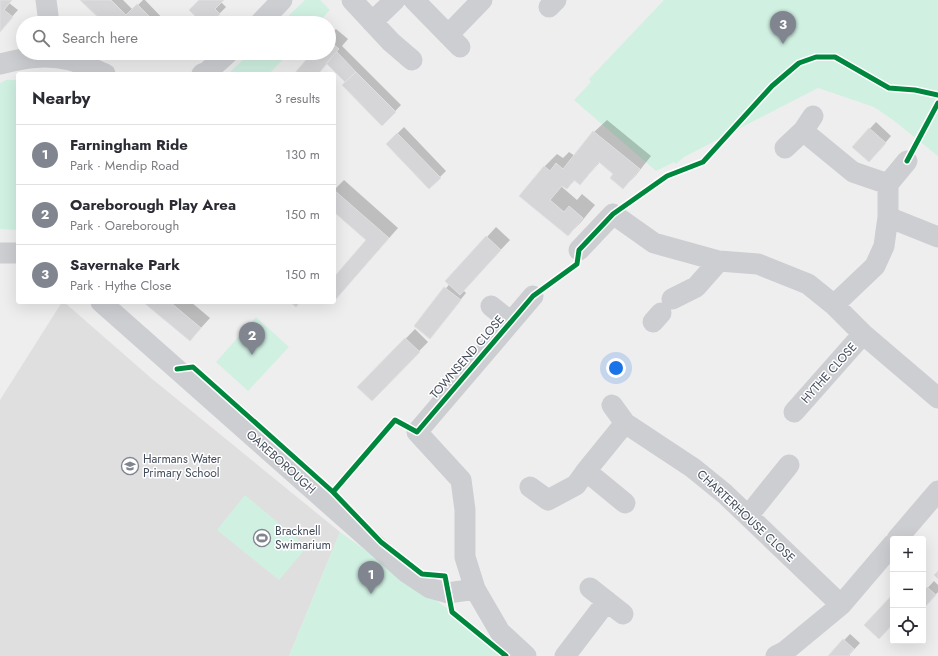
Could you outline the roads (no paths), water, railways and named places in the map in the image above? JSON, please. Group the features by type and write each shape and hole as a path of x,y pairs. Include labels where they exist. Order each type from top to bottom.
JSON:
{"street":[{"path":"46,0 48,16"},
{"path":"267,16 282,0"},
{"path":"352,0 391,42 412,60"},
{"path":"372,22 395,0"},
{"path":"414,0 454,41 482,0"},
{"path":"0,64 19,60"},
{"path":"70,60 100,72"},
{"path":"207,72 220,60"},
{"path":"785,148 808,124 854,172 888,184"},
{"path":"834,305 875,266 884,246 888,217 888,184 907,161"},
{"name":"HYTHE CLOSE","path":"579,250 613,214 654,243 719,261 758,264 808,284 834,305 863,334 938,398"},
{"path":"888,217 938,237"},
{"path":"0,253 16,253"},
{"path":"662,311 696,287 719,261"},
{"name":"TOWNSEND CLOSE","path":"475,589 465,557 465,510 461,480 416,432 533,296"},
{"name":"OAREBOROUGH","path":"103,304 406,572 430,588 448,593 475,589"},
{"name":"TOWNSEND CLOSE","path":"491,306 511,322"},
{"name":"HYTHE CLOSE","path":"794,412 863,334"},
{"name":"CHARTERHOUSE CLOSE","path":"612,405 624,423 693,468 725,494 841,605"},
{"path":"530,487 548,500 581,478 624,423"},
{"path":"748,516 789,465"},
{"path":"581,478 625,503"},
{"path":"900,536 938,491"},
{"path":"782,654 841,605 890,548"},
{"path":"565,656 615,608 590,588"},
{"path":"475,589 500,632 526,656"}],"place":[{"name":"Savernake Park","path":"783,44"},
{"name":"Oareborough Play Area","path":"252,355"},
{"name":"Harmans Water Primary School","path":"130,466"},
{"name":"Bracknell Swimarium","path":"262,538"},
{"name":"Farningham Ride","path":"371,594"}]}
